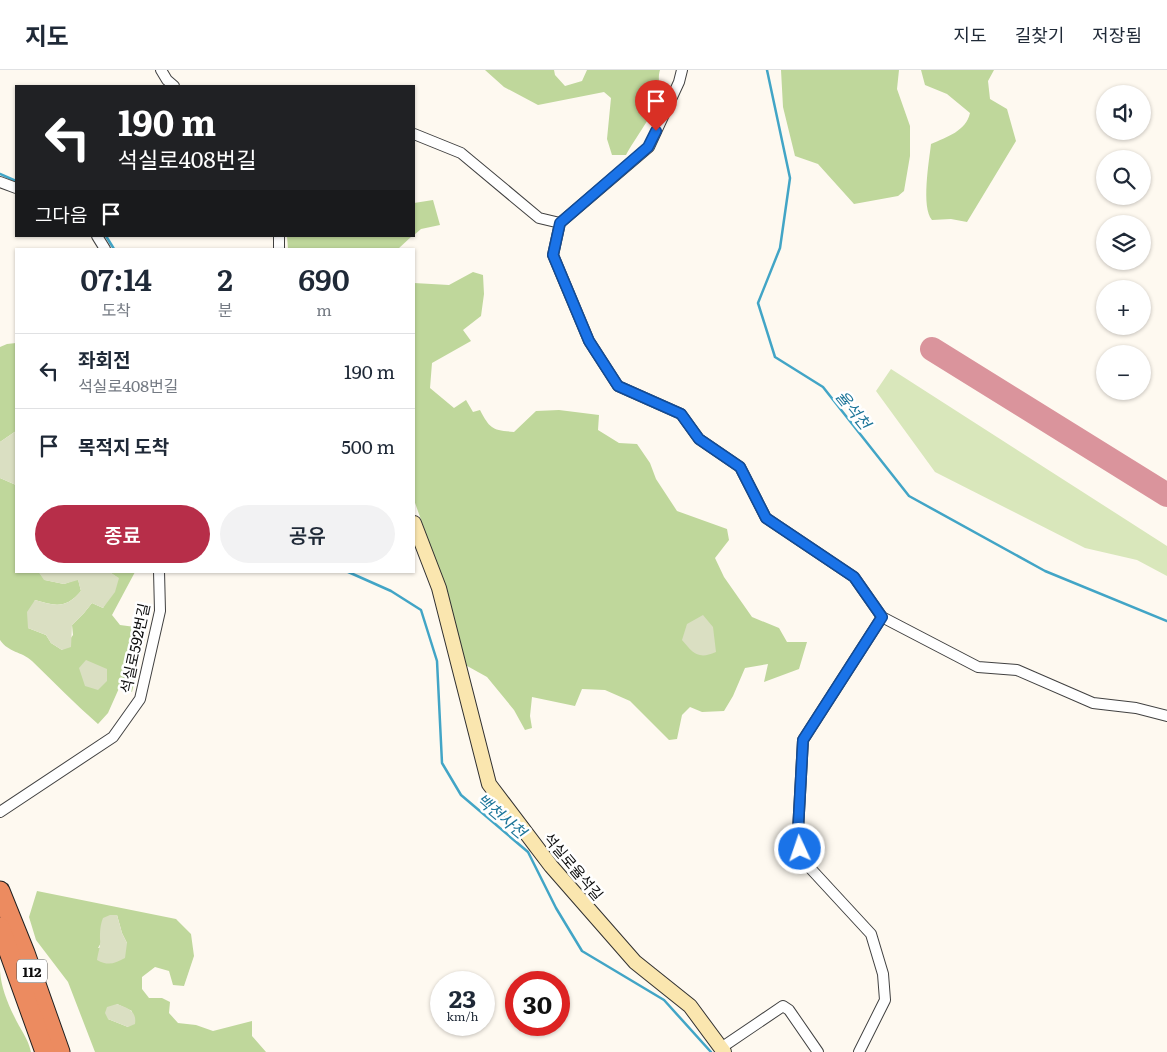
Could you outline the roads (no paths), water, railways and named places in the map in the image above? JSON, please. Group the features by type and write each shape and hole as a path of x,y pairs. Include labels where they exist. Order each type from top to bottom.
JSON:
{"highway":[{"name":"112","path":"0,891 25,953 60,1052"},
{"name":"112","path":"0,927 45,1052"}],"street":[{"path":"161,70 173,85"},
{"path":"682,70 679,82 648,147 560,223 553,255 589,341 618,386 681,414 699,439 740,467 766,518 854,577 882,617 978,667 1018,670 1093,703 1136,708 1167,716"},
{"path":"415,134 461,153 539,218 560,223"},
{"path":"0,182 15,188"},
{"path":"97,237 104,248"},
{"name":"석실로율석길","path":"415,526 439,588 489,784 557,874 635,962 690,1006 722,1050"},
{"name":"석실로592번길","path":"0,812 113,737 140,699 160,611 159,573"},
{"path":"859,1052 885,1000 883,974 871,934 810,869 800,849 798,831 802,749 803,740 882,617"},
{"path":"722,1050 782,1006 789,1010 818,1052"}],"waterway":[{"name":"율석천","path":"767,70 790,178 780,248 758,303 775,357 823,387 909,496 1045,571 1167,621"},
{"name":"백천사천","path":"0,174 15,181"},
{"name":"백천사천","path":"107,237 113,248"},
{"name":"백천사천","path":"350,573 391,591 421,610 437,661 442,763 461,795 528,852 556,908 582,951 664,1000 711,1052"}]}
